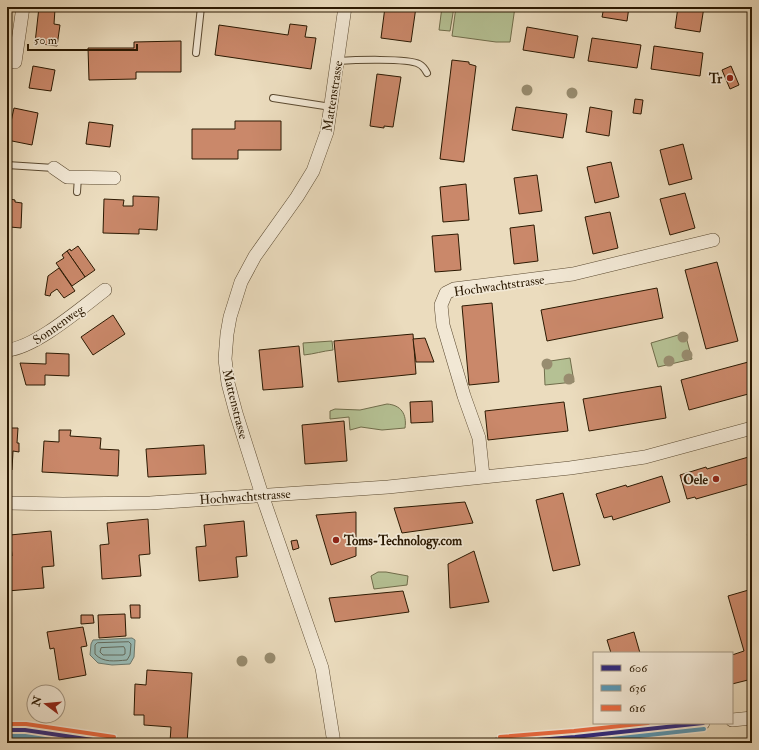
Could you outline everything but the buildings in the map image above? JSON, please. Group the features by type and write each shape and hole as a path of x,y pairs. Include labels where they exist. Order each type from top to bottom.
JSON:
{"street":[{"path":"15,62 23,7"},
{"name":"Mattenstrasse","path":"334,743 322,668 262,495 236,413 228,383 225,359 226,334 241,282 255,256 297,197 313,171 327,132 338,61 344,7"},
{"path":"54,168 66,177 114,178"},
{"name":"Hochwachtstrasse","path":"483,476 479,438 464,396 443,325 441,305 446,293 454,289 573,274 713,240"},
{"name":"Sonnenweg","path":"7,350 16,350 39,339 105,290"},
{"name":"Hochwachtstrasse","path":"7,503 150,504 388,487 570,468 645,457 752,428"},
{"path":"733,720 752,718"},
{"path":"500,743 576,740 696,724"},
{"path":"7,730 25,730 113,743"}],"lane":[{"path":"196,53 201,7"},
{"path":"338,61 408,61 424,66 428,73"},
{"path":"272,98 331,107"},
{"path":"7,165 54,168"},
{"path":"78,177 78,192"}],"green space":[{"path":"442,7 454,7 450,31 439,30"},
{"path":"456,7 515,7 510,42 496,42 452,36"},
{"path":"685,333 692,359 658,367 651,343"},
{"path":"332,341 333,350 304,355 303,343"},
{"path":"570,358 574,382 545,385 544,362"},
{"path":"387,404 396,406 402,411 405,418 405,428 382,430 361,427 350,430 349,417 330,419 330,411 335,409 360,410"},
{"path":"378,572 408,576 407,585 374,589 371,576"}],"water":[{"path":"132,638 135,640 134,657 130,664 112,665 98,663 90,655 93,640"}],"transit line":[{"name":"616","path":"7,724 26,724 114,737"},
{"name":"616","path":"500,737 639,724"},
{"name":"606","path":"500,743 575,737 694,724"},
{"name":"636","path":"575,743 704,729"},
{"name":"606","path":"7,730 25,730 113,743"},
{"name":"636","path":"7,736 25,736 72,743"}],"place":[{"name":"Tr","path":"730,78"},
{"name":"Oele","path":"716,479"},
{"name":"Toms-Technology.com","path":"336,540"}]}
